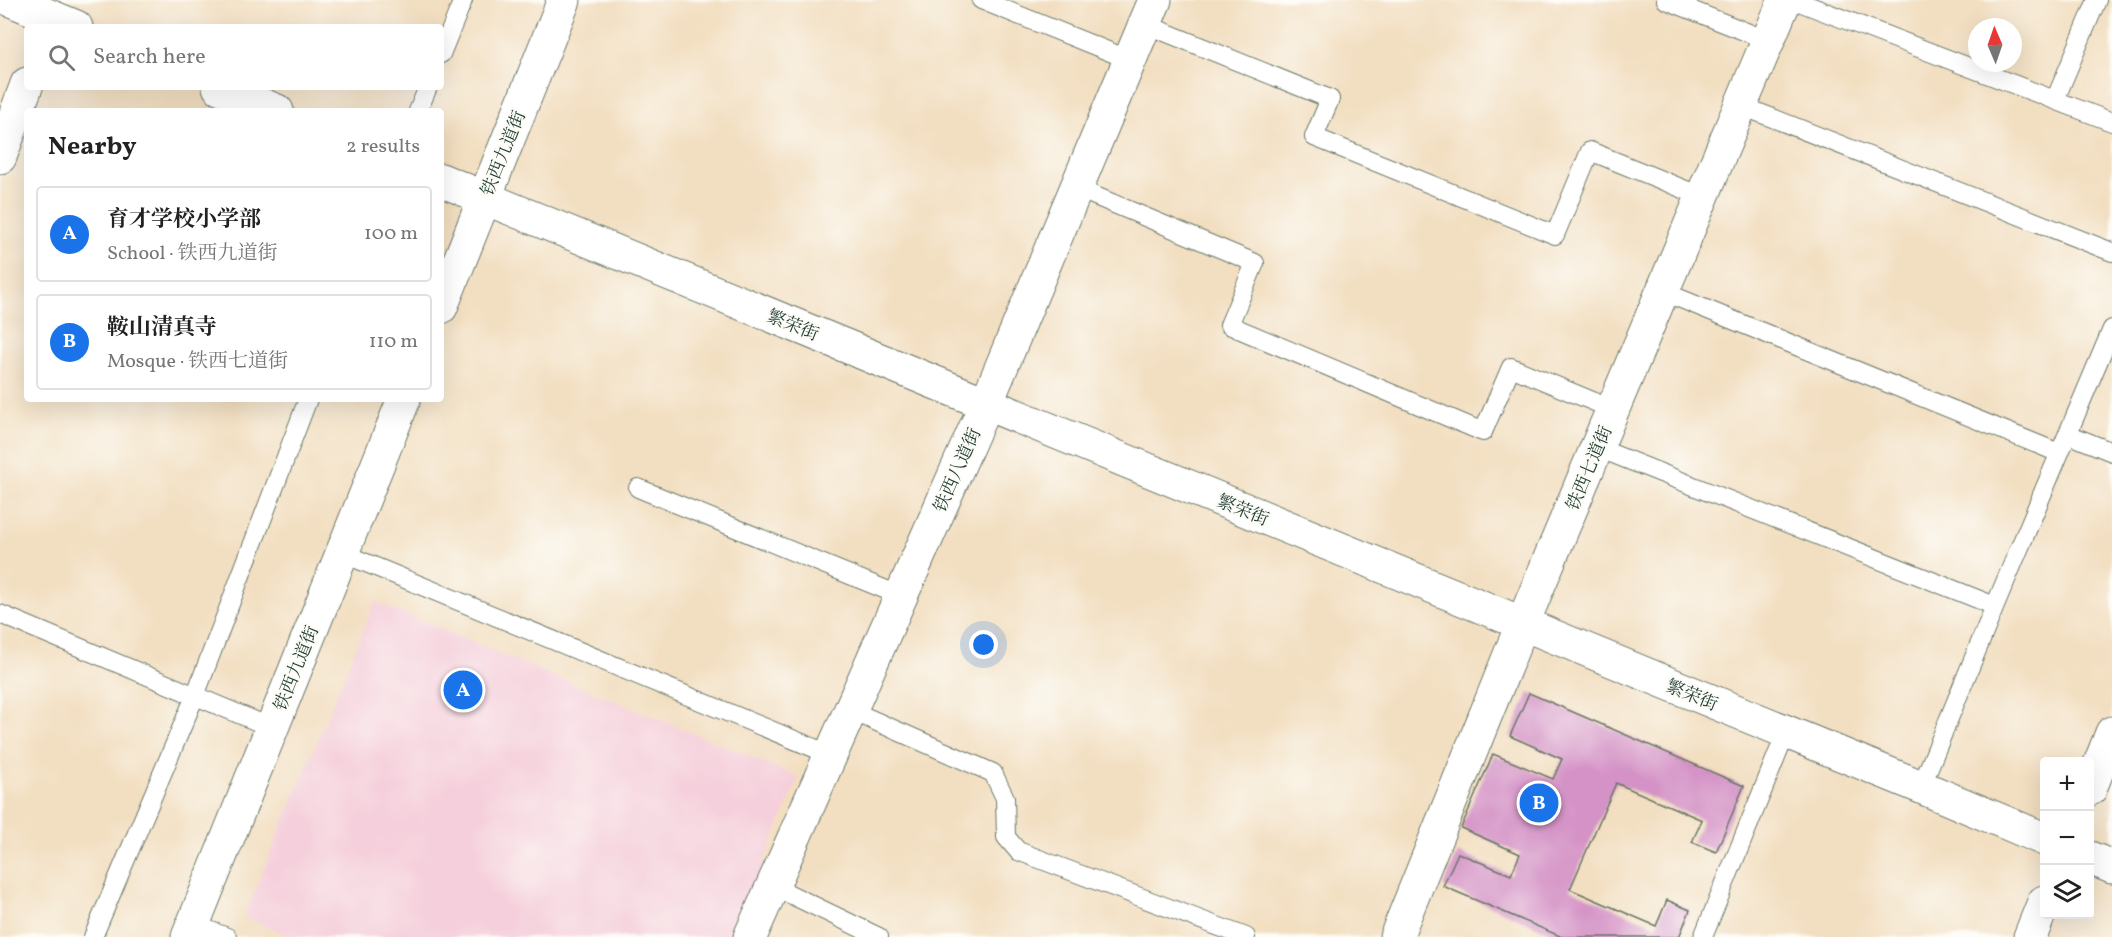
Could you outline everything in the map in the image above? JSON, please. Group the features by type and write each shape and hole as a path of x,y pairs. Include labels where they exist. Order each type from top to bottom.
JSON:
{"street":[{"path":"11,0 59,24"},
{"name":"铁西九道街","path":"444,300 564,0"},
{"name":"铁西七道街","path":"1396,937 1522,625 1785,0"},
{"name":"铁西八道街","path":"750,937 986,404 1150,12"},
{"path":"0,157 25,90"},
{"path":"226,90 270,108"},
{"name":"繁荣街","path":"444,181 2040,837"},
{"name":"铁西九道街","path":"191,930 403,402"},
{"path":"2094,779 2112,733"},
{"path":"2094,860 2112,867"},
{"path":"2030,937 2040,912"}],"lane":[{"path":"444,47 463,0"},
{"path":"981,0 1130,60"},
{"path":"1666,0 1769,41"},
{"path":"1794,0 2112,122"},
{"path":"2055,100 2097,0"},
{"path":"1150,12 1330,99 1314,137 1555,235 1590,151 1703,198"},
{"path":"419,108 427,90"},
{"path":"1742,106 2112,252"},
{"path":"1076,188 1255,263 1228,325 1483,432 1511,367 1614,410"},
{"path":"1664,292 2059,453"},
{"path":"1921,787 2112,329"},
{"path":"93,937 195,696 307,402"},
{"path":"2068,434 2112,453"},
{"path":"1598,448 1995,606"},
{"path":"638,488 901,596"},
{"path":"342,553 831,755"},
{"path":"0,614 272,728"},
{"path":"850,710 993,773 1005,798 1006,837 1018,851 1246,937"},
{"path":"1703,937 1786,733"},
{"path":"772,886 879,937"},
{"path":"191,930 227,937"}],"shaded area":[{"path":"375,602 799,777 733,937 292,937 244,917"}],"building":[{"path":"1529,693 1744,786 1716,852 1692,842 1702,820 1616,783 1570,889 1656,926 1667,900 1690,910 1679,937 1562,937 1443,886 1458,853 1511,875 1520,854 1461,828 1493,754 1553,779 1562,759 1510,736"}],"place":[{"name":"育才学校小学部","path":"463,690"},
{"name":"鞍山清真寺","path":"1539,803"}]}
